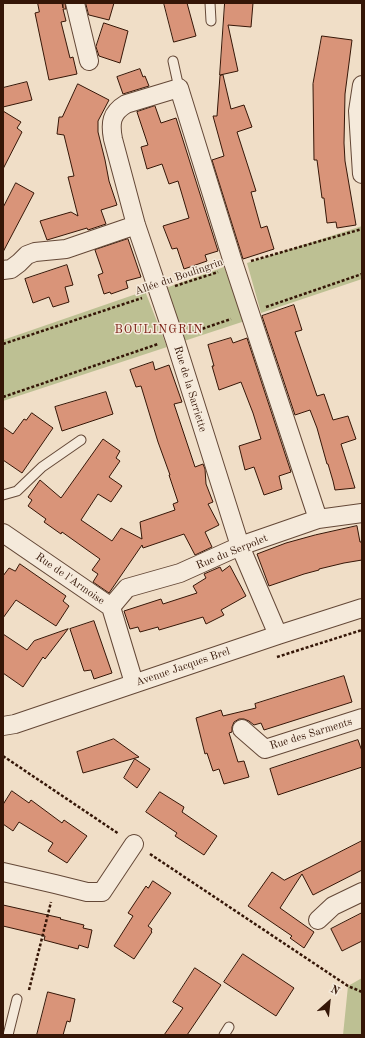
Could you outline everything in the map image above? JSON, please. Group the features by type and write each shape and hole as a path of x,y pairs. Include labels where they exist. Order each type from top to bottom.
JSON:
{"street":[{"path":"75,3 89,60"},
{"path":"362,85 358,111 362,174"},
{"path":"179,88 234,266 318,520"},
{"name":"Rue de la Sarriette","path":"179,88 120,107 112,120 111,127 113,140 136,225 175,340 240,546 278,635"},
{"path":"3,270 11,269 27,256 35,252 66,249 136,225"},
{"name":"Rue du Serpolet","path":"111,607 127,588 180,573 240,546 318,520 362,513"},
{"name":"Rue de l'Armoise","path":"3,533 111,607 134,683"},
{"name":"Avenue Jacques Brel","path":"3,726 15,724 362,608"},
{"name":"Rue des Sarments","path":"242,729 265,749 362,718"},
{"path":"3,872 87,892 102,892 134,844"},
{"path":"318,920 333,906 362,892"}],"lane":[{"path":"210,3 211,21"},
{"path":"173,61 179,88"},
{"path":"3,496 17,490 42,467 81,440"},
{"path":"8,1035 17,999"}],"path":[{"name":"Allée du Boulingrin","path":"3,344 234,266 362,228"},
{"path":"3,756 348,986 362,992"},
{"path":"17,999 27,998 55,884"}],"green space":[{"path":"362,226 362,279 261,313 247,263"},
{"path":"224,267 245,321 181,342 163,289"},
{"path":"145,291 167,347 3,401 3,340"},
{"path":"362,978 362,1035 343,1035 348,986"}],"building":[{"path":"38,3 62,3 63,8 63,3 65,3 66,9 63,9 66,21 61,22 70,58 73,57 77,74 49,80 35,13 39,12"},
{"path":"86,3 114,3 109,20 89,15"},
{"path":"164,3 187,3 196,36 174,42"},
{"path":"225,3 253,3 251,27 228,25 238,71 220,75"},
{"path":"104,23 128,31 120,63 99,56 96,47"},
{"path":"322,36 352,40 345,94 344,143 345,161 356,225 337,228 336,222 327,223 317,160 314,160 313,84"},
{"path":"140,69 149,86 123,94 117,77"},
{"path":"223,75 231,109 244,105 252,127 237,132 256,191 251,192 261,228 267,226 274,249 243,259 212,160 224,156 213,116 217,116 220,76"},
{"path":"27,82 32,100 3,107 3,88"},
{"path":"78,84 109,100 98,121 98,132 109,181 117,205 101,210 106,224 47,240 40,221 71,212 78,216 68,177 74,176 64,135 57,134 59,117 62,117"},
{"path":"155,106 161,123 176,118 218,251 205,255 207,261 184,269 177,248 172,249 163,226 189,218 178,181 169,184 162,164 147,169 141,147 148,145 137,112"},
{"path":"3,111 21,122 17,128 22,132 3,169"},
{"path":"16,183 34,193 3,252 3,208"},
{"path":"128,239 141,277 126,281 128,288 111,294 110,292 104,294 98,275 103,273 95,250"},
{"path":"67,265 73,285 65,287 69,302 53,307 49,297 33,303 25,279"},
{"path":"294,305 302,330 295,332 317,396 324,394 333,420 348,416 356,439 341,444 355,488 335,490 317,428 310,410 295,415 262,316"},
{"path":"231,338 233,343 247,338 291,472 279,476 282,489 264,495 254,467 245,470 239,446 261,439 241,382 219,390 212,366 214,366 208,345"},
{"path":"153,362 155,370 169,365 182,402 174,404 195,467 203,464 205,469 206,484 213,502 208,504 219,525 205,532 212,547 195,555 184,534 143,548 142,545 109,593 93,582 98,574 92,570 100,559 62,532 61,534 44,522 46,519 28,506 32,500 28,497 40,480 61,498 103,439 120,451 116,458 120,461 109,477 122,486 111,502 98,494 81,520 112,541 121,528 142,539 140,522 175,510 173,504 178,502 170,475 141,386 136,387 130,370"},
{"path":"106,392 113,414 62,431 55,407"},
{"path":"32,413 53,428 22,473 3,460 3,427 13,434 24,419 26,420"},
{"path":"357,526 360,542 362,542 362,560 319,569 269,586 257,554 286,543"},
{"path":"20,564 66,596 63,601 69,606 56,626 16,600 3,618 3,576 9,568 15,571"},
{"path":"230,566 246,596 221,610 224,615 206,624 203,617 159,630 158,627 140,632 138,627 130,629 124,611 161,599 163,604 197,593 193,586 206,578 204,574 220,567 222,571"},
{"path":"94,621 112,673 94,679 91,670 84,671 70,629"},
{"path":"68,629 45,659 43,657 23,687 3,673 3,634 27,650 34,641"},
{"path":"344,676 352,702 264,730 261,723 254,725 244,719 239,719 234,722 232,732 229,733 238,762 244,761 249,777 224,784 219,769 213,771 207,753 205,754 196,718 221,710 223,716 256,708 255,704"},
{"path":"114,739 139,757 83,773 77,752"},
{"path":"358,740 362,751 362,767 278,795 270,769"},
{"path":"135,759 150,769 137,788 124,778"},
{"path":"12,791 29,803 31,800 62,823 64,820 87,836 67,863 48,851 53,843 19,822 13,831 3,824 3,805"},
{"path":"160,792 184,807 182,812 217,836 204,855 175,836 177,833 146,812"},
{"path":"362,841 362,870 313,895 302,874 280,908 314,932 304,948 290,938 292,936 248,906 272,872 284,880"},
{"path":"153,881 171,893 148,926 152,929 152,932 134,959 114,946 133,916 128,913 146,886 148,888"},
{"path":"3,905 61,918 60,919 84,925 83,928 92,930 88,948 79,945 78,949 44,940 45,936 3,926"},
{"path":"362,913 362,941 342,951 331,929"},
{"path":"243,954 294,988 276,1016 224,982"},
{"path":"195,968 221,985 187,1035 164,1035 183,1008 173,1002"},
{"path":"48,992 75,999 70,1022 67,1021 63,1035 37,1035"}],"district":[{"name":"BOULINGRIN","path":"159,330"}]}
